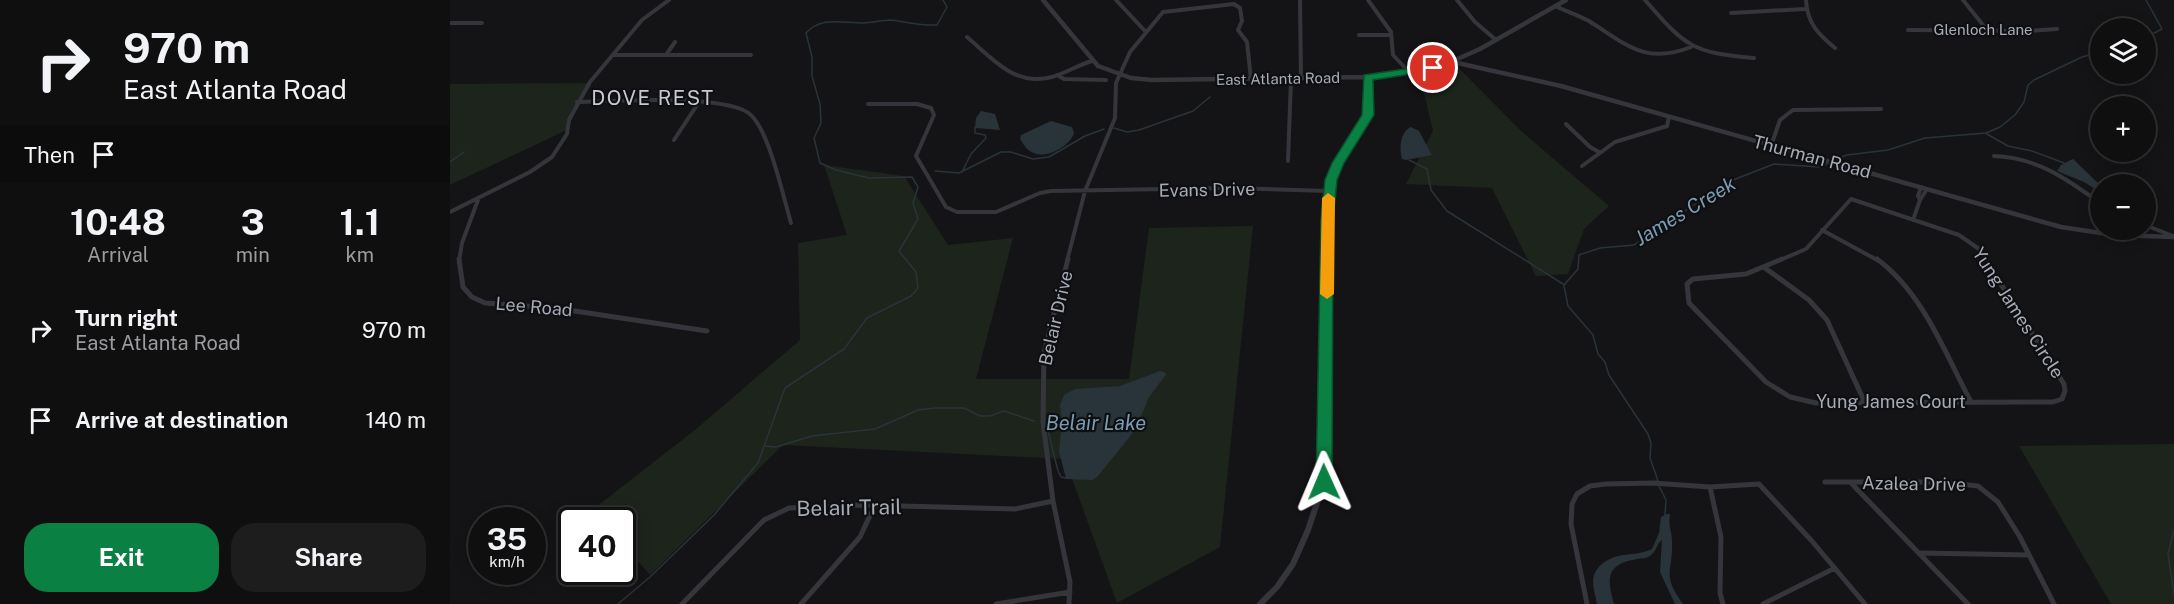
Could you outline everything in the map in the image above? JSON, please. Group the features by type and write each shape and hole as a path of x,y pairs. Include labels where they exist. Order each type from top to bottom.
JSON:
{"street":[{"path":"450,212 530,172 552,157 567,134 569,120 590,82 642,19 669,0"},
{"name":"East Atlanta Road","path":"1043,0 1074,35 1092,61 1119,75 1152,80 1301,79 1410,73 1453,62 1566,0"},
{"path":"1116,0 1145,31"},
{"path":"1300,0 1301,79"},
{"path":"1368,0 1391,35 1393,55 1410,73"},
{"path":"1456,0 1475,22 1496,40"},
{"path":"1645,0 1676,36 1691,47 1719,56 1754,58"},
{"path":"1806,0 1805,9 1809,22 1816,33 1835,48"},
{"path":"1963,0 1987,30"},
{"name":"Belair Drive","path":"1069,604 1070,592 1053,501 1043,422 1044,353 1085,191 1115,118 1114,94 1119,75 1130,52 1161,13 1238,5 1242,21 1238,30 1247,42 1251,79"},
{"path":"1555,6 1588,21 1619,43 1635,51 1664,55 1691,47"},
{"path":"1731,13 1805,9"},
{"path":"450,23 482,23"},
{"name":"Glenloch Lane","path":"1908,30 2057,28"},
{"path":"1359,35 1391,35"},
{"path":"967,37 1009,74 1022,78 1038,79 1057,75 1092,61"},
{"path":"666,55 675,42"},
{"path":"613,55 751,55"},
{"name":"Thurman Road","path":"1453,62 1561,86 2061,227 2114,235 2174,237"},
{"path":"1057,75 1064,79 1106,80"},
{"path":"1260,604 1293,564 1308,530 1324,482 1329,191 1338,163 1368,115 1368,77"},
{"path":"1288,161 1291,79"},
{"path":"577,102 699,102 726,104 751,114 761,133 791,223"},
{"path":"674,140 699,102"},
{"name":"Evans Drive","path":"868,104 920,104 931,108 934,115 916,156 946,207 952,211 993,213 1043,192 1225,189 1329,191"},
{"path":"1771,146 1779,118 1785,112 1881,109"},
{"path":"1582,166 1615,142 1667,126 1669,117"},
{"path":"1566,124 1590,147 1599,152"},
{"path":"1994,156 2012,155 2039,163 2090,196"},
{"path":"1920,200 1918,196 1921,187"},
{"path":"1913,220 1920,200 1928,189"},
{"name":"Yung James Circle","path":"1686,291 1687,284 1693,279 1746,274 1806,249 1851,199 1959,235 1979,249 2064,384 2065,391"},
{"path":"454,251 478,200"},
{"path":"1822,230 1875,258 1892,271 1904,285 1971,402"},
{"path":"2156,230 2174,237"},
{"path":"1765,268 1809,300 1827,320 1865,403"},
{"name":"Lee Road","path":"455,276 474,300 485,303 555,308 707,331"},
{"name":"Yung James Court","path":"1686,291 1689,303 1766,382 1790,397 1816,403 2053,402 2062,399 2065,391"},
{"name":"Azalea Drive","path":"1825,482 1852,484 1941,482 1978,486 1998,502 2054,604"},
{"path":"1587,604 1571,524 1572,504 1577,494 1590,486 1653,483 1710,487 1759,484 1865,604"},
{"path":"1852,484 1966,602 1958,604"},
{"path":"1710,487 1721,537 1720,593 1723,604"},
{"name":"Belair Trail","path":"682,604 764,520 780,511 804,506 1015,509 1053,501"},
{"path":"801,604 860,537 874,507"},
{"path":"1921,553 2029,555"},
{"path":"1762,604 1835,568"},
{"path":"996,604 1070,592"}],"shaded area":[{"path":"1453,62 1520,130 1609,206 1584,229 1568,274 1536,276 1492,188 1406,184 1433,131 1419,72"},
{"path":"591,83 571,113 567,130 450,185 450,84"},
{"path":"824,165 904,176 948,245 1013,238 976,379 1129,379 1149,228 1253,226 1220,547 1117,603 1065,459 783,445 650,575 636,559 636,507 596,507 695,430 800,340 798,243 847,235"},
{"path":"2174,444 2174,604 2111,604 2019,446"}],"water":[{"path":"981,111 995,114 1000,130 975,128 976,118"},
{"path":"1051,121 1072,127 1074,133 1072,138 1063,147 1051,153 1039,154 1029,151 1020,139 1021,135"},
{"path":"1411,127 1419,131 1432,155 1402,159 1401,141 1407,129"},
{"path":"2073,159 2090,175 2090,186 2057,171 2061,165"},
{"name":"Belair Lake","path":"1160,371 1166,373 1165,376 1149,397 1136,429 1098,476 1093,480 1066,479 1059,451 1062,424 1060,405 1064,395 1075,389 1120,386"},
{"path":"1670,514 1672,538 1670,579 1683,604 1675,604 1660,572 1662,540 1654,552 1646,558 1627,561 1614,568 1611,573 1610,586 1614,604 1597,604 1593,578 1598,569 1608,560 1620,555 1652,549 1659,533 1661,517"}],"waterway":[{"path":"764,446 785,388 844,349 867,318 911,296 918,288 916,272 899,251 918,219 913,203 918,187 912,177 869,178 836,170 820,163 814,138 821,123 820,104 812,76 812,57 806,33 825,22 863,23 891,20 937,25 947,7 943,0"},
{"name":"James Creek","path":"2146,0 2156,18"},
{"name":"James Creek","path":"2156,18 2162,29 2156,32"},
{"name":"James Creek","path":"1833,160 1847,155 1888,150 1925,138 1986,133 2000,127 2015,115 2024,102 2028,85 2034,80 2090,55"},
{"path":"1114,128 1127,132 1139,130 1193,111 1210,97"},
{"path":"962,171 971,154 986,138 985,135 975,133 975,127"},
{"path":"962,171 1001,152 1011,152 1033,159 1049,157 1085,136 1104,129"},
{"path":"1987,134 2008,146 2032,151 2064,163"},
{"path":"450,162 464,152"},
{"path":"1409,160 1427,169 1431,190 1447,211 1563,284"},
{"name":"James Creek","path":"1564,285 1578,269 1579,255 1600,248 1634,245 1728,182 1774,164 1820,167 1829,163"},
{"path":"935,171 962,171"},
{"name":"James Creek","path":"1564,286 1568,306 1593,335 1598,354 1605,362 1609,375 1648,434 1651,443 1650,458 1658,481"},
{"path":"764,446 776,447 812,436 875,429 918,410 935,408 964,408 980,416 990,416 1004,411 1034,421"},
{"path":"1047,427 1058,471 1061,477 1066,478"},
{"path":"618,604 650,577 714,515 758,463 764,446"},
{"name":"James Creek","path":"1659,486 1666,500 1665,515"},
{"path":"2174,530 2168,554 2174,594"}],"slow traffic":[{"path":"1327,294 1328,198"}],"district":[{"name":"DOVE REST","path":"653,98"}],"route":[{"path":"1324,482 1327,220 1331,180 1334,170 1368,115 1368,77 1433,68"}]}
